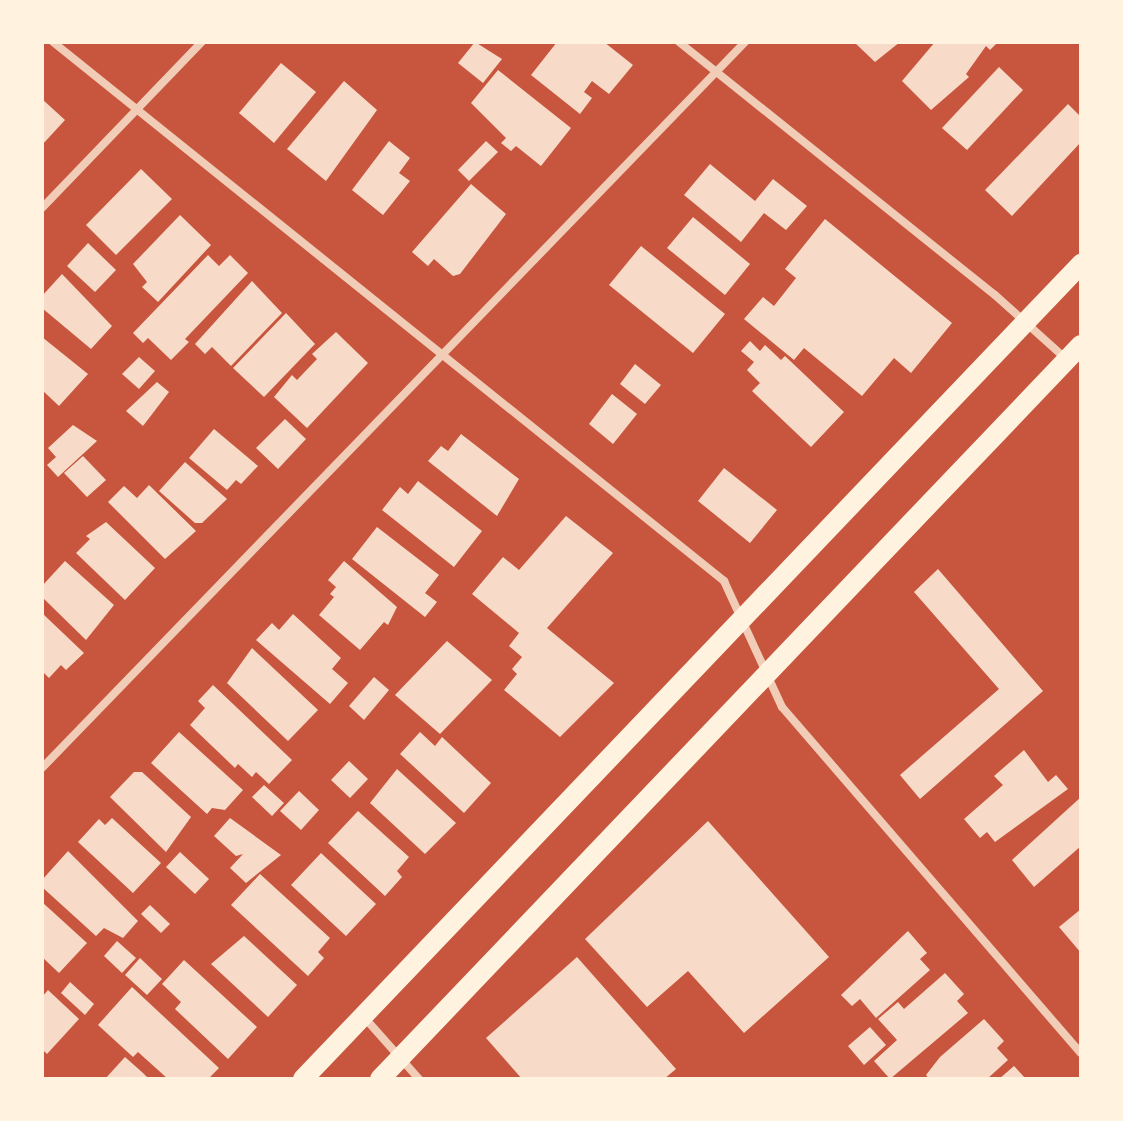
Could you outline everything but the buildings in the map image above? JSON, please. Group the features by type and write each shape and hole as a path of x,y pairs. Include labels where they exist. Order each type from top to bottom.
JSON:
{"main road":[{"path":"303,1079 1081,264"},
{"path":"380,1079 1074,352"}],"street":[{"path":"53,42 724,581 782,707 1081,1053"},
{"path":"42,208 202,42"},
{"path":"679,42 1025,322 1074,352"},
{"path":"42,768 745,42"},
{"path":"363,1017 419,1079"}]}
